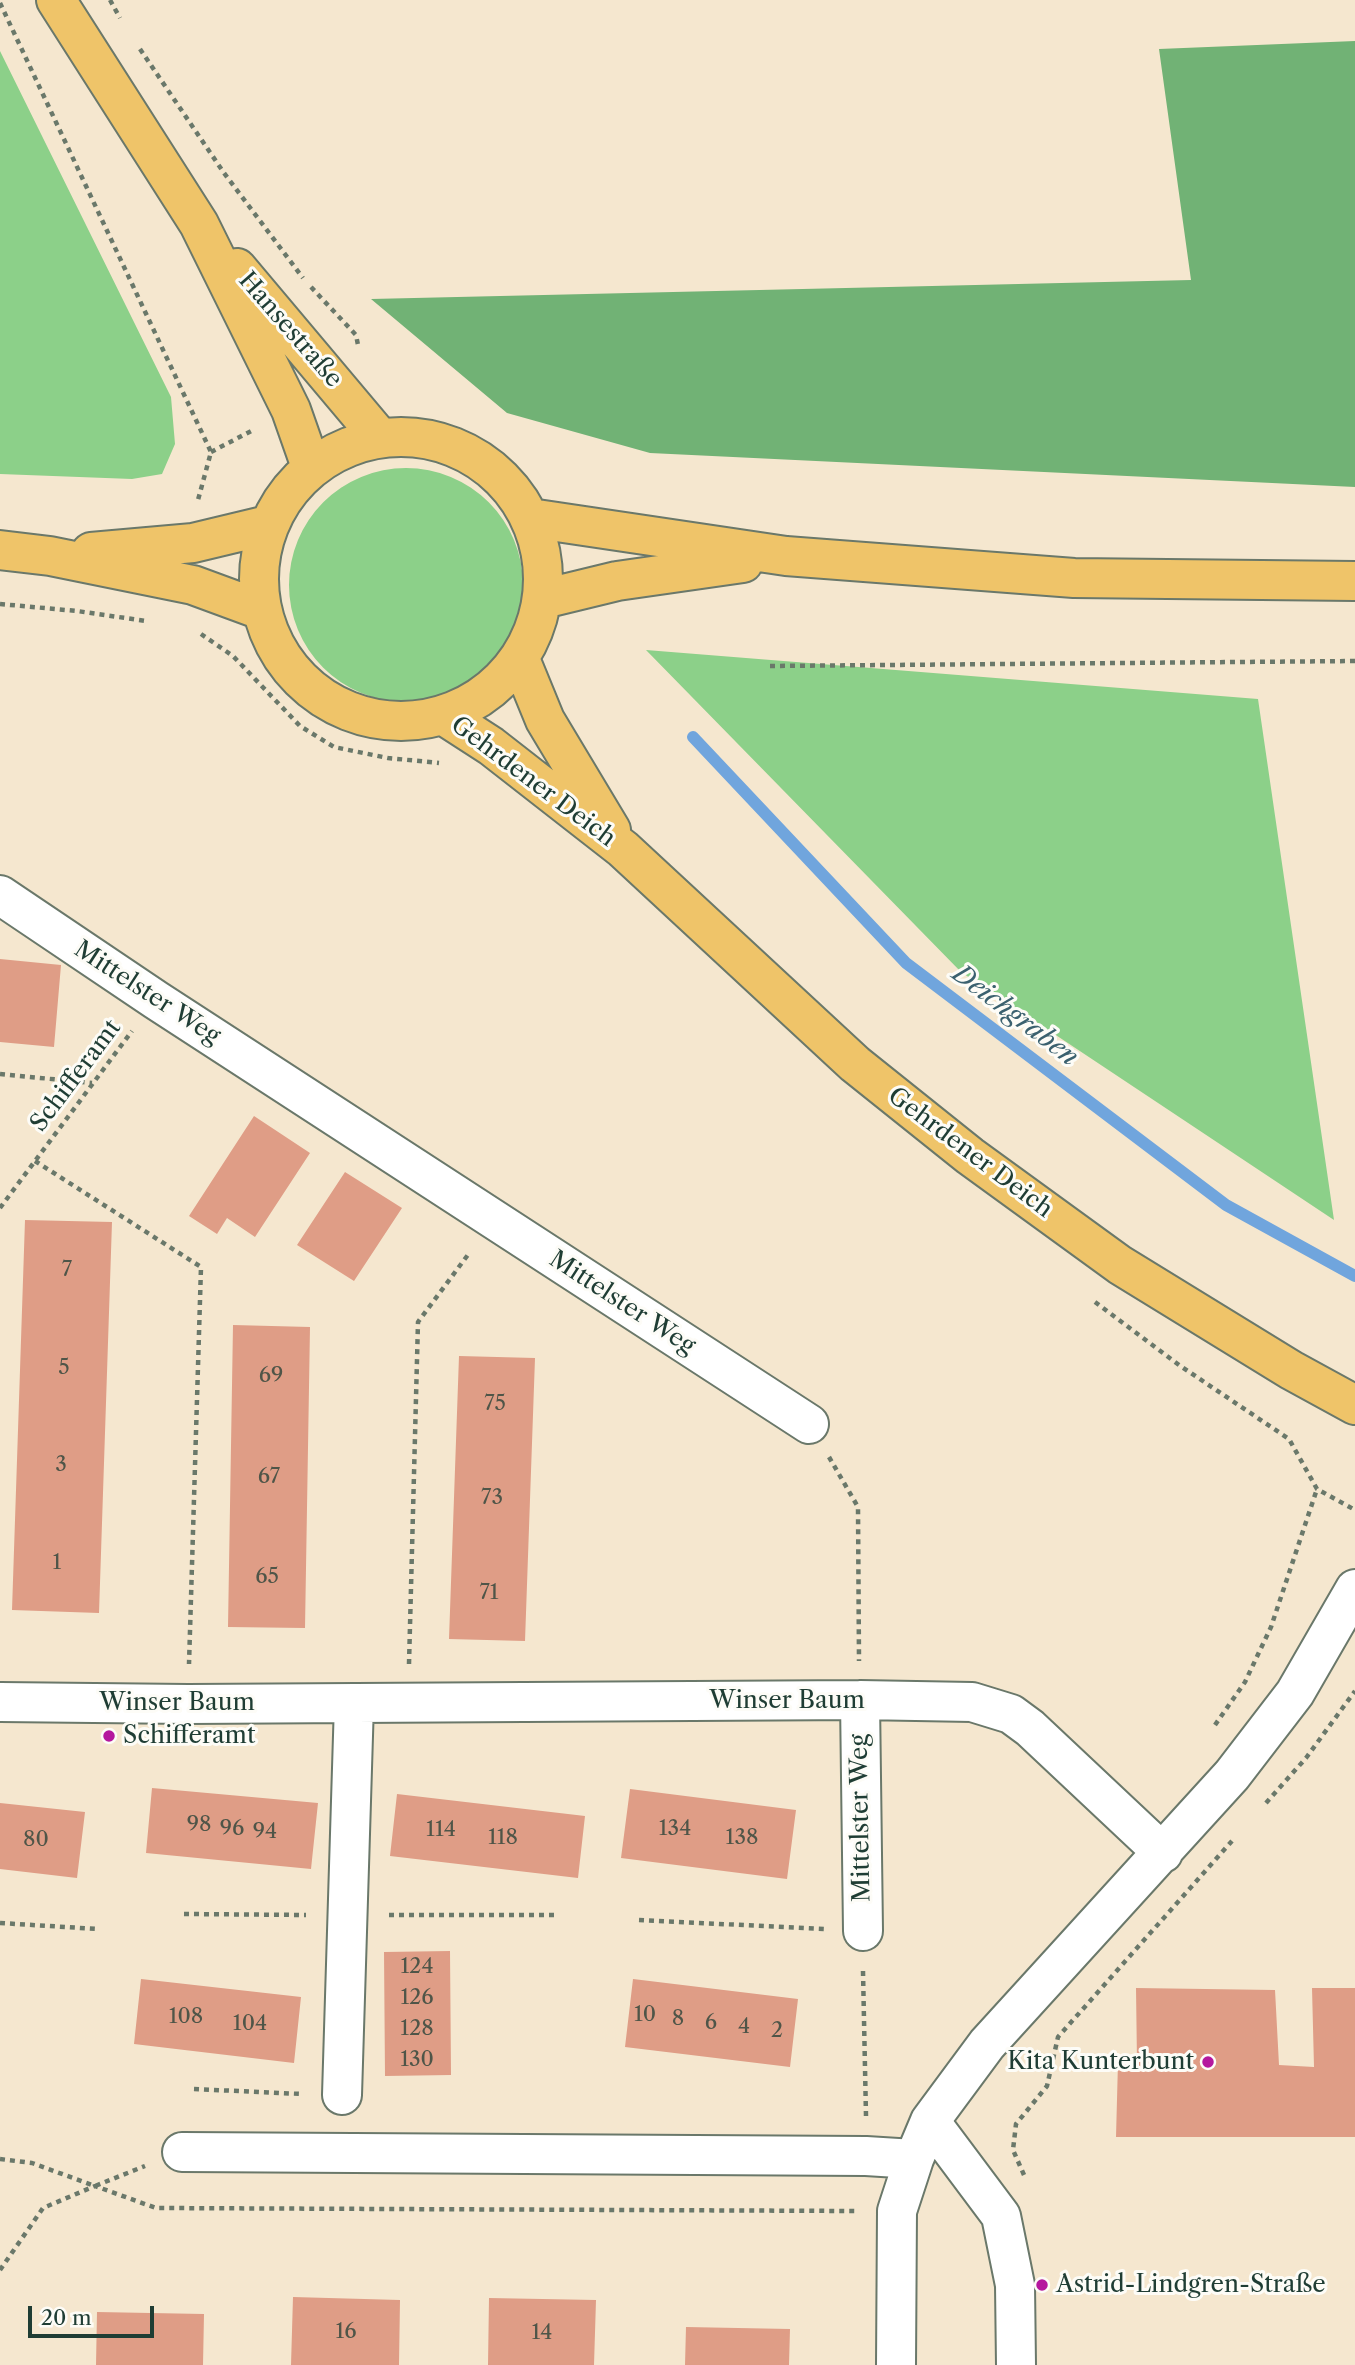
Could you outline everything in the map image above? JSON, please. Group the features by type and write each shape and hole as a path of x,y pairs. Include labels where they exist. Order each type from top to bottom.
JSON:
{"main road":[{"name":"Hansestraße","path":"56,0 199,224 291,410 311,467"},
{"name":"Hansestraße","path":"199,224 380,438"},
{"path":"416,436 452,445 484,463 511,488 530,519 540,544 544,572 542,599 534,631 520,659 498,683 472,703 443,715 404,722 365,717 329,702 298,678 275,646 261,610 257,581 268,525 293,484 311,467 344,448 380,438 416,436"},
{"path":"530,519 786,556 1074,578 1355,581"},
{"path":"50,556 193,543 268,525"},
{"path":"0,550 50,556 193,585 261,610"},
{"path":"542,599 617,581 786,556"},
{"name":"Gehrdener Deich","path":"520,659 545,720 623,849"},
{"name":"Gehrdener Deich","path":"443,715 491,746 623,849 855,1064 971,1156 1119,1265 1290,1370 1355,1405"}],"street":[{"name":"Mittelster Weg","path":"0,895 156,1000 809,1424"},
{"path":"896,2365 897,2211 914,2158 930,2121 986,2044 1232,1775 1295,1693 1355,1590"},
{"name":"Mittelster Weg","path":"860,1700 863,1931"},
{"name":"Winser Baum","path":"0,1702 972,1702 1011,1714 1030,1728 1163,1853"},
{"path":"342,2095 355,1703"},
{"path":"930,2121 1001,2216 1015,2285 1016,2365"},
{"path":"182,2152 866,2155 914,2158"}],"path":[{"path":"110,0 124,26"},
{"path":"0,3 211,452 199,493 193,543"},
{"path":"140,48 232,184 307,283 356,335 359,352"},
{"path":"0,604 153,622"},
{"path":"771,666 1355,661"},
{"name":"Schifferamt","path":"0,1208 156,1000"},
{"path":"0,1074 93,1083"},
{"path":"35,1161 201,1267 188,1704"},
{"path":"408,1703 418,1322 495,1220"},
{"name":"Mittelster Weg","path":"809,1424 858,1507 860,1700"},
{"path":"1208,1734 1245,1682 1271,1627 1317,1489 1355,1510"},
{"path":"1264,1805 1306,1758 1355,1691"},
{"path":"1028,2184 1013,2150 1016,2124 1047,2086 1058,2037 1239,1833"},
{"name":"Mittelster Weg","path":"639,1920 863,1931 866,2155"},
{"path":"0,1923 98,1929"},
{"path":"194,2089 342,2095"},
{"path":"0,2270 43,2208 182,2152"},
{"path":"0,2159 32,2163 156,2208 897,2211"}],"green space":[{"path":"1355,41 1355,487 650,453 507,413 371,299 1191,280 1159,49"},
{"path":"0,51 171,397 175,444 162,474 132,479 0,474"},
{"path":"394,468 418,468 461,481 489,502 510,530 521,562 521,608 510,640 489,668 461,689 440,697 418,702 394,702 351,689 332,676 315,659 302,640 294,619 289,597 289,573 302,530 315,511 332,494 351,481 372,473"},
{"path":"646,650 1258,699 1334,1220 961,972"}],"building":[{"path":"0,959 61,965 54,1047 0,1042"},
{"path":"254,1116 310,1153 255,1237 227,1218 217,1234 189,1216"},
{"path":"345,1172 402,1208 354,1281 297,1245"},
{"path":"25,1220 112,1222 99,1613 12,1610"},
{"path":"233,1325 310,1327 305,1628 228,1627"},
{"path":"459,1356 535,1358 525,1641 449,1639"},
{"path":"152,1788 318,1803 311,1869 146,1853"},
{"path":"630,1789 796,1810 787,1879 621,1858"},
{"path":"397,1794 585,1816 578,1878 390,1856"},
{"path":"0,1803 85,1812 77,1878 0,1869"},
{"path":"450,1951 451,2075 385,2076 384,1952"},
{"path":"141,1979 301,1997 294,2063 134,2044"},
{"path":"633,1979 798,1999 790,2067 625,2047"},
{"name":"Kita Kunterbunt","path":"1136,1988 1275,1990 1279,2065 1314,2067 1312,1988 1355,1988 1355,2137 1116,2137 1118,2062 1137,2063"},
{"path":"293,2297 400,2300 399,2365 291,2365"},
{"path":"489,2298 596,2300 594,2365 488,2365"},
{"path":"97,2312 204,2314 203,2365 96,2365"},
{"path":"686,2327 790,2329 789,2365 685,2365"}],"waterway":[{"name":"Deichgraben","path":"693,737 906,963 1226,1205 1355,1276"}],"place":[{"name":"Schifferamt","path":"109,1736"},
{"name":"Kita Kunterbunt","path":"1208,2062"},
{"name":"Astrid-Lindgren-Straße","path":"1042,2285"}]}
